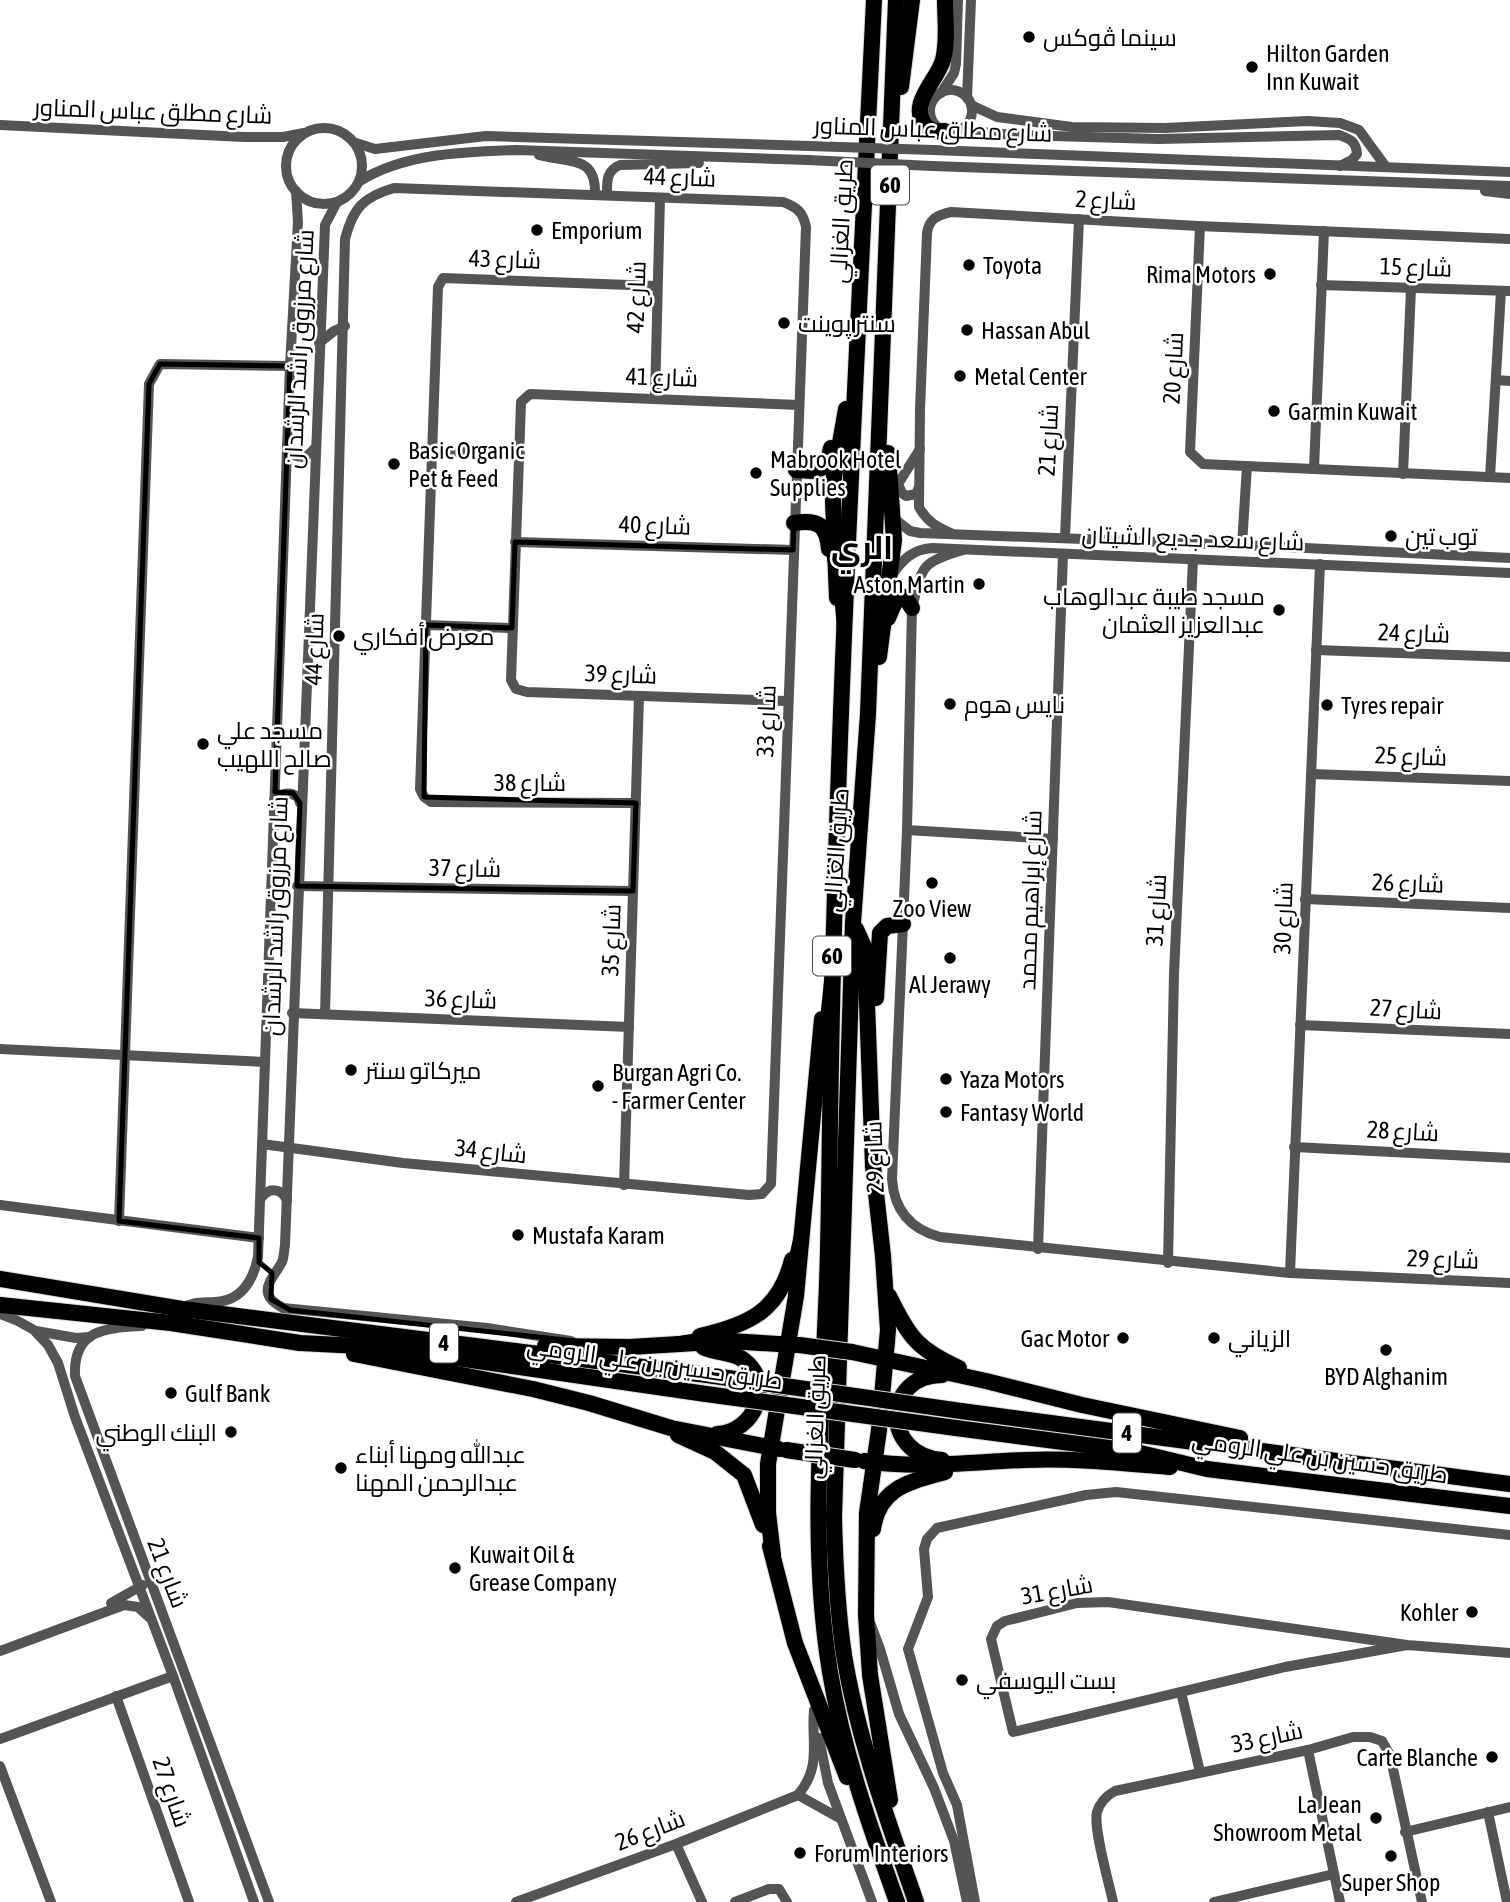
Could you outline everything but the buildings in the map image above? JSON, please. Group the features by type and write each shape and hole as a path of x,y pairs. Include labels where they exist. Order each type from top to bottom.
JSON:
{"highway":[{"name":"طريق الغزالي","path":"896,0 868,714 853,923 834,1516 835,1563 845,1656 854,1702 871,1770 916,1902"},
{"path":"892,127 905,69 912,0"},
{"path":"945,0 943,60 922,99 920,110 926,127 935,132 952,130"},
{"name":"طريق الغزالي","path":"872,3 833,916 827,1303 820,1433 818,1562 834,1696 864,1810 897,1902"},
{"path":"843,668 836,589 834,477 857,369"},
{"path":"868,714 883,633 894,540 882,370"},
{"path":"796,470 822,470 827,466 837,421 847,407"},
{"path":"794,523 817,524 828,533 836,589"},
{"path":"883,633 897,600 905,597 912,608"},
{"path":"773,1555 767,1490 778,1449 793,1345 804,1203 833,916"},
{"path":"853,923 865,949 873,1166 888,1330 879,1430 867,1513 866,1615 870,1675 897,1847"},
{"path":"869,1048 875,1015 878,938 887,926 903,924"},
{"path":"665,1345 736,1325 771,1305 781,1292 787,1276 804,1203"},
{"name":"طريق حسين بن علي الرومي","path":"0,1279 182,1308 707,1375 1510,1484"},
{"path":"886,1290 904,1327 920,1345 939,1359 986,1381"},
{"name":"طريق حسين بن علي الرومي","path":"0,1305 170,1322 300,1343 380,1347 1132,1451 1207,1469 1510,1506"},
{"path":"434,1341 596,1348 729,1341 852,1352 1227,1435 1293,1454"},
{"path":"300,1343 533,1389 598,1405 671,1428 778,1449 874,1463 925,1466 1064,1459 1207,1469"},
{"path":"671,1428 678,1425 714,1434 725,1433 746,1424 755,1410 758,1382 750,1366 735,1355 710,1350 699,1343"},
{"path":"985,1463 933,1459 920,1455 909,1447 901,1436 897,1417 905,1392 921,1379 940,1375 986,1381"},
{"path":"671,1428 687,1441 722,1457 744,1475 773,1555 795,1643 849,1784 864,1810"},
{"path":"866,1585 874,1522 879,1508 889,1495 903,1485 985,1463"}],"street":[{"path":"958,0 956,64 951,79 932,104 931,113 937,126 952,130 1014,135 1339,135 1351,139 1357,145 1357,154 1352,160 1338,167"},
{"path":"952,130 970,120 971,0"},
{"path":"941,93 953,91 997,117 1061,126 1162,133 1307,121 1340,123 1359,130 1386,167"},
{"path":"1307,121 1308,134"},
{"name":"شارع مطلق عباس المناور","path":"0,125 244,137 283,137 304,133"},
{"path":"332,128 349,136 356,143 363,162 360,181 347,198 337,202 315,203 296,191 289,182 286,160 296,140 304,133 313,129 332,128"},
{"name":"شارع مطلق عباس المناور","path":"356,143 375,149 486,136 1510,172"},
{"path":"516,150 590,168 601,195"},
{"name":"شارع مطلق عباس المناور","path":"360,181 384,167 399,163 480,151 516,150 1510,186"},
{"path":"601,195 607,175 612,168 620,165 698,163 731,158"},
{"path":"1462,184 1480,190 1510,194"},
{"name":"شارع 44","path":"325,1014 345,326 345,239 350,219 360,204 376,193 394,188 783,202 793,205"},
{"name":"شارع مرزوق راشد الرشدان","path":"182,1308 195,1303 226,1301 236,1296 252,1278 258,1257 290,366 298,222 296,191"},
{"name":"شارع 42","path":"655,398 660,198"},
{"name":"شارع مرزوق راشد الرشدان","path":"337,202 325,225 319,343 284,1255 271,1278 268,1292 271,1299 283,1308 524,1332 596,1348"},
{"name":"شارع 33","path":"716,1193 755,1196 768,1190 773,1177 787,701 806,227 800,210 793,205"},
{"name":"شارع 2","path":"953,534 937,528 926,519 919,506 927,233 932,220 951,212 1510,239"},
{"name":"شارع 21","path":"1065,537 1079,219"},
{"name":"شارع 20","path":"1200,226 1190,452 1203,464 1510,478"},
{"path":"1314,469 1324,232"},
{"name":"شارع 43","path":"424,797 420,789 438,287 443,278 657,286"},
{"name":"شارع 15","path":"1321,285 1505,291"},
{"path":"1403,474 1411,288"},
{"path":"1490,477 1505,291"},
{"path":"321,315 345,326"},
{"path":"319,343 345,326"},
{"path":"119,1221 149,384 160,364 290,366"},
{"path":"1496,380 1510,381"},
{"name":"شارع 41","path":"525,397 530,394 799,405"},
{"name":"شارع 39","path":"525,397 521,402 512,628 511,680 516,689 527,692 787,701"},
{"path":"288,446 289,451 299,457 310,454 314,449"},
{"path":"919,487 916,494 906,496 898,484 920,449"},
{"path":"433,451 520,454"},
{"path":"1242,545 1247,466"},
{"name":"شارع سعد جديع الشيتان","path":"892,516 910,531 953,534 1510,558"},
{"path":"1006,551 1012,548 1014,543 1008,535"},
{"path":"1044,553 1037,548 1036,543 1045,537"},
{"name":"شارع 40","path":"515,542 793,550"},
{"name":"شارع سعد جديع الشيتان","path":"888,580 904,558 921,550 1006,551 1510,573"},
{"name":"شارع 29","path":"963,550 936,558 927,564 920,578 912,608 907,830 892,1179 897,1206 915,1227 940,1237 1290,1273 1510,1283"},
{"name":"شارع إبراهيم محمد","path":"1038,1249 1063,554"},
{"name":"شارع 31","path":"1168,1262 1174,974 1193,559"},
{"name":"شارع 30","path":"1290,1273 1320,564"},
{"path":"426,625 512,628"},
{"name":"شارع 24","path":"1316,650 1510,657"},
{"name":"شارع 35","path":"624,1185 639,696"},
{"name":"شارع 25","path":"1311,774 1510,781"},
{"path":"274,800 286,793 293,793 300,803"},
{"name":"شارع 38","path":"424,797 430,802 636,803"},
{"path":"907,830 1053,839"},
{"name":"شارع 37","path":"297,886 633,891"},
{"name":"شارع 26","path":"1305,900 1510,908"},
{"name":"شارع 36","path":"292,1013 629,1027"},
{"name":"شارع 27","path":"1300,1025 1510,1034"},
{"path":"0,1049 265,1062"},
{"name":"شارع 34","path":"262,1144 403,1163 716,1193"},
{"name":"شارع 28","path":"1294,1147 1510,1158"},
{"path":"261,1198 266,1192 274,1190 282,1193 286,1200"},
{"path":"0,1205 259,1238"},
{"path":"258,1257 265,1268 276,1269"},
{"name":"شارع 21","path":"0,1314 34,1330 54,1354 67,1393 269,1902"},
{"path":"34,1330 76,1338 90,1337 108,1328 170,1322"},
{"name":"شارع 21","path":"90,1337 81,1347 75,1364 78,1388 144,1584 151,1619 254,1902"},
{"path":"67,1393 71,1387 78,1388"},
{"path":"975,1902 957,1805 943,1773 908,1649 928,1597 924,1549 927,1539 937,1528 1086,1495 1116,1492 1510,1535"},
{"path":"0,1644 116,1601 144,1584"},
{"name":"شارع 31","path":"1406,1645 1285,1667 1013,1732 992,1634 997,1626 1005,1621 1077,1603 1108,1602 1406,1645 1510,1653"},
{"path":"0,1651 124,1605 138,1607 151,1619"},
{"path":"866,1615 880,1649 899,1714 934,1788 954,1841 967,1902"},
{"path":"0,1739 173,1676"},
{"path":"811,1687 828,1783 872,1902"},
{"path":"1181,1692 1200,1773"},
{"name":"شارع 27","path":"116,1696 189,1902"},
{"path":"814,1710 814,1764 810,1778 798,1795 841,1819"},
{"name":"شارع 33","path":"1112,1902 1097,1818 1102,1802 1115,1791 1308,1750 1353,1737 1370,1737 1382,1741 1390,1755 1422,1902"},
{"path":"1308,1750 1340,1902"},
{"path":"0,1766 51,1902"},
{"name":"شارع 26","path":"516,1902 677,1844 798,1795"},
{"path":"1405,1832 1510,1807"},
{"path":"1488,1812 1504,1867 1507,1902"},
{"path":"677,1844 702,1902"},
{"path":"1214,1902 1334,1874"},
{"path":"735,1902 769,1889 779,1889 787,1902"}],"highlighted area":[{"path":"160,364 290,366 275,792 293,793 300,803 297,886 633,891 636,803 424,797 426,625 512,628 515,542 793,550 794,523 823,527 836,589 843,668 833,916 804,1203 787,1276 771,1305 712,1333 630,1347 290,1310 271,1299 272,1273 259,1262 259,1238 119,1221 149,384"}],"place":[{"name":"سينما ڤوكس","path":"1029,37"},
{"name":"Hilton Garden Inn Kuwait","path":"1252,67"},
{"name":"Emporium","path":"537,230"},
{"name":"Toyota","path":"969,265"},
{"name":"Rima Motors","path":"1270,274"},
{"name":"سنتر پوينت","path":"784,323"},
{"name":"Hassan Abul","path":"967,330"},
{"name":"Metal Center","path":"960,376"},
{"name":"Garmin Kuwait","path":"1274,411"},
{"name":"Basic Organic Pet & Feed","path":"394,464"},
{"name":"Mabrook Hotel Supplies","path":"756,473"},
{"name":"توب تين","path":"1391,536"},
{"name":"Aston Martin","path":"979,584"},
{"name":"مسجد طيبة عبدالوهاب عبدالعزيز العثمان","path":"1279,610"},
{"name":"معرض أفكاري","path":"339,636"},
{"name":"نايس هوم","path":"950,704"},
{"name":"Tyres repair","path":"1327,705"},
{"name":"مسجد علي صالح اللهيب","path":"203,744"},
{"name":"Zoo View","path":"932,883"},
{"name":"Al Jerawy","path":"950,958"},
{"name":"ميركاتو سنتر","path":"351,1070"},
{"name":"Yaza Motors","path":"946,1079"},
{"name":"Burgan Agri Co. - Farmer Center","path":"598,1086"},
{"name":"Fantasy World","path":"946,1112"},
{"name":"Mustafa Karam","path":"518,1235"},
{"name":"Gac Motor","path":"1123,1338"},
{"name":"الزياني","path":"1214,1338"},
{"name":"BYD Alghanim","path":"1386,1350"},
{"name":"Gulf Bank","path":"171,1393"},
{"name":"البنك الوطني","path":"231,1432"},
{"name":"عبدالله ومهنا أبناء عبدالرحمن المهنا","path":"341,1468"},
{"name":"Kuwait Oil & Grease Company","path":"455,1568"},
{"name":"Kohler","path":"1472,1612"},
{"name":"بست اليوسفي","path":"962,1680"},
{"name":"Carte Blanche","path":"1492,1757"},
{"name":"La Jean Showroom Metal","path":"1376,1818"},
{"name":"Forum Interiors","path":"800,1853"},
{"name":"Super Shop","path":"1391,1856"}],"district":[{"name":"الري","path":"862,547"}]}
